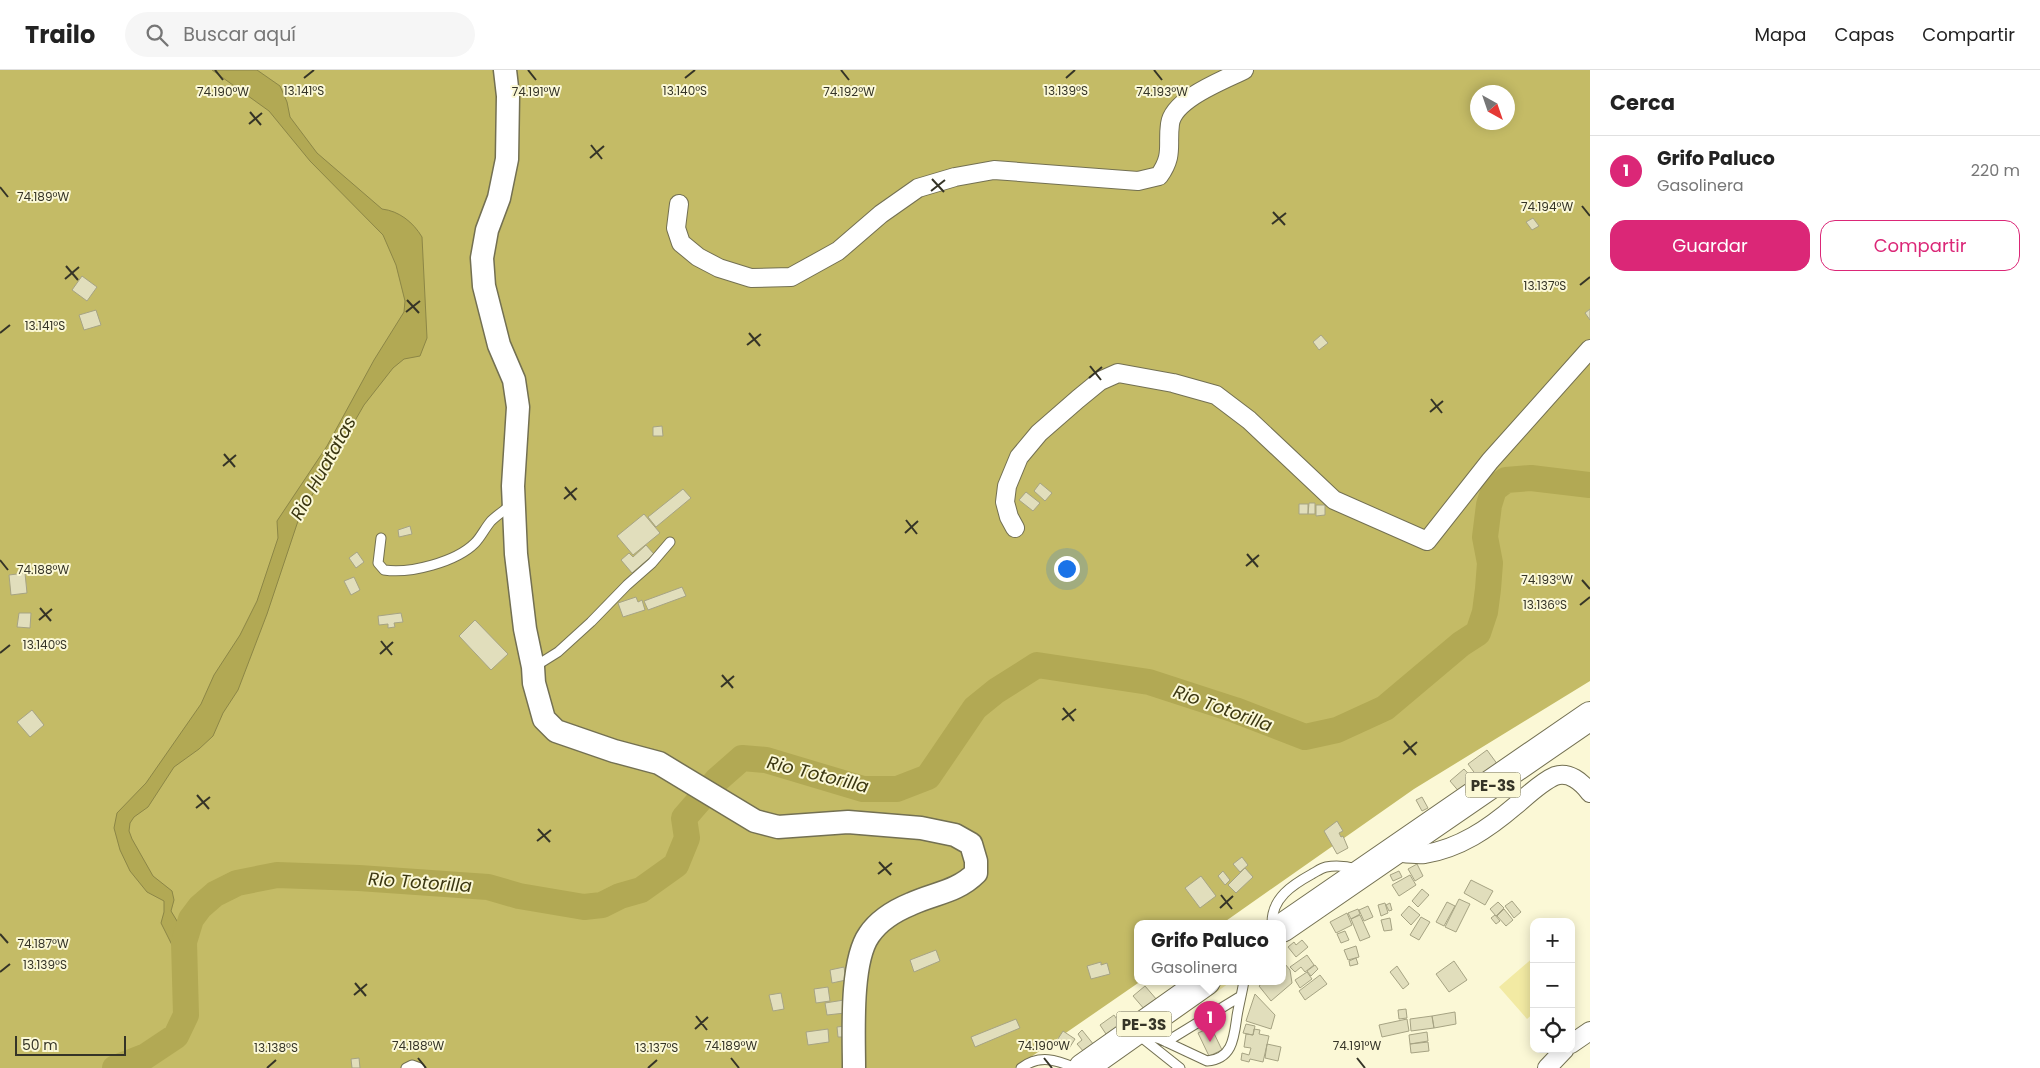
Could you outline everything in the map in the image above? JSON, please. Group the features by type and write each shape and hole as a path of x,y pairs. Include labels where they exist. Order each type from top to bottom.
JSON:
{"highway":[{"name":"PE-3S","path":"1286,925 1590,716"},
{"name":"PE-3S","path":"1083,1068 1196,985"}],"street":[{"path":"505,70 508,106 507,159 499,198 487,230 482,258 488,307 499,345 514,380 518,406 513,486 513,527 525,629 541,712 550,726 556,731 614,751 659,763 755,821 778,828 848,822 921,828 955,834 971,844 976,861 976,873 967,882 950,891 898,909 878,924 867,937 860,956 854,1007 854,1068"},
{"path":"679,204 676,228 681,243 698,257 720,268 751,278 791,277 838,251 880,214 918,188 955,177 994,170 1138,181 1159,176 1168,164 1170,121 1181,104 1203,90 1244,70"},
{"path":"1016,528 1009,517 1005,502 1007,486 1019,457 1039,434 1078,399 1100,381 1118,373 1172,383 1216,395 1249,420 1334,500 1427,541 1490,461 1590,348"},
{"path":"1394,852 1423,854 1463,843 1494,823 1555,776 1567,775 1576,779 1590,793"},
{"path":"1575,1041 1590,1031"},
{"path":"1547,1068 1561,1053"}],"lane":[{"path":"380,538 378,564 384,570 396,572 430,566 454,557 475,544 491,522 514,502"},
{"path":"533,667 558,652 592,622 627,585 652,563 670,542"},
{"path":"1272,920 1272,915 1284,891 1324,867 1344,866 1363,871"},
{"path":"1134,1032 1148,1034 1207,1061 1224,1056 1233,1043 1243,985"},
{"path":"1166,1042 1241,996"},
{"path":"1134,1032 1180,1068"},
{"path":"1021,1068 1036,1059 1050,1059 1076,1068"},
{"path":"406,1068 412,1066 420,1068"}],"shaded area":[{"path":"0,70 1590,70 1590,681 1414,789 1227,920 1134,920 1135,985 1015,1068 0,1068"},
{"path":"1530,960 1530,1016 1527,1019 1499,987"},
{"path":"1220,985 1226,985 1160,1032 1160,1028 1195,1003 1199,1004 1198,1001"}],"water":[{"name":"Rio Huatatas","path":"212,70 257,70 280,86 287,102 290,117 317,153 382,209 394,212 410,222 422,237 427,338 420,356 404,359 393,368 364,405 299,518 267,614 238,690 223,713 213,736 174,767 148,807 134,817 130,823 129,831 132,839 153,876 172,891 174,900 171,911 183,931 174,949 161,923 164,901 147,892 130,871 120,850 114,828 117,813 146,783 201,704 214,675 240,635 257,601 278,538 277,521 327,446 374,360 404,312 405,301 396,265 383,235 310,161 269,111"}],"building":[{"path":"1533,218 1539,226 1532,230 1526,222"},
{"path":"82,276 97,287 87,301 72,290"},
{"path":"1590,309 1590,320 1585,313"},
{"path":"96,310 101,325 84,330 79,315"},
{"path":"1321,335 1328,343 1319,350 1313,342"},
{"path":"662,426 663,436 653,436 653,427"},
{"path":"1040,483 1052,493 1045,501 1034,491"},
{"path":"683,489 691,498 656,527 648,517"},
{"path":"1026,492 1040,503 1033,511 1019,500"},
{"path":"1309,503 1315,503 1315,514 1308,514"},
{"path":"1299,504 1308,504 1308,514 1299,514"},
{"path":"1316,505 1325,505 1325,515 1316,516"},
{"path":"644,514 660,533 633,555 617,536"},
{"path":"410,526 412,534 399,537 398,530"},
{"path":"646,545 654,554 632,573 621,560 629,553 633,557"},
{"path":"357,552 364,562 356,568 349,558"},
{"path":"25,573 27,593 11,595 9,575"},
{"path":"354,577 360,590 351,595 344,581"},
{"path":"682,587 686,596 648,610 644,601"},
{"path":"636,597 638,602 642,600 645,610 623,617 618,603"},
{"path":"19,613 31,613 30,628 17,627"},
{"path":"401,613 403,622 394,623 395,627 388,628 388,624 379,625 378,616"},
{"path":"475,620 508,654 491,670 459,636"},
{"path":"32,710 44,725 30,737 17,722"},
{"path":"1487,750 1498,765 1479,779 1468,764"},
{"path":"1464,769 1476,782 1461,794 1450,781"},
{"path":"1422,797 1428,808 1422,811 1416,800"},
{"path":"1337,821 1343,831 1339,833 1341,837 1343,836 1348,848 1337,854 1324,831"},
{"path":"1242,857 1248,865 1240,872 1233,864"},
{"path":"1417,864 1423,876 1415,881 1408,869"},
{"path":"1245,868 1253,877 1236,893 1228,885"},
{"path":"1223,871 1230,880 1225,885 1218,876"},
{"path":"1399,871 1402,877 1393,881 1390,875"},
{"path":"1410,875 1416,885 1399,896 1392,885"},
{"path":"1201,876 1216,896 1200,908 1185,888"},
{"path":"1471,880 1493,891 1485,905 1464,893"},
{"path":"1422,889 1429,895 1418,907 1412,901"},
{"path":"1459,899 1470,904 1456,932 1445,927"},
{"path":"1512,901 1521,912 1514,918 1505,906"},
{"path":"1447,902 1455,906 1444,926 1436,922"},
{"path":"1498,902 1504,908 1496,916 1490,909"},
{"path":"1385,903 1388,913 1381,916 1378,905"},
{"path":"1390,903 1392,910 1389,911 1386,905"},
{"path":"1368,906 1373,917 1364,921 1359,910"},
{"path":"1409,906 1420,915 1411,925 1401,915"},
{"path":"1358,909 1360,914 1351,919 1348,913"},
{"path":"1504,909 1513,920 1506,926 1497,916"},
{"path":"1347,913 1352,925 1336,933 1330,922"},
{"path":"1360,915 1370,937 1360,941 1351,919"},
{"path":"1495,915 1500,921 1496,924 1491,918"},
{"path":"1421,917 1430,922 1419,940 1410,935"},
{"path":"1390,918 1392,930 1384,931 1381,920"},
{"path":"1345,931 1349,940 1341,943 1337,934"},
{"path":"1302,940 1308,947 1296,957 1288,947 1294,942 1296,945"},
{"path":"1356,946 1359,957 1348,960 1344,950"},
{"path":"936,950 940,961 914,972 910,960"},
{"path":"1307,955 1314,965 1305,972 1301,967 1295,972 1290,967"},
{"path":"1356,958 1358,964 1350,966 1349,961"},
{"path":"1454,961 1467,980 1449,992 1436,974"},
{"path":"1101,962 1101,965 1107,963 1110,974 1091,979 1087,966"},
{"path":"1286,965 1290,970 1292,983 1271,1001 1259,986 1286,985"},
{"path":"1315,965 1318,969 1311,976 1307,971"},
{"path":"1397,966 1409,984 1403,989 1390,972"},
{"path":"844,967 846,980 832,983 830,970"},
{"path":"1307,972 1312,979 1300,988 1295,980"},
{"path":"1320,975 1327,984 1305,1000 1299,991"},
{"path":"1145,986 1157,1000 1145,1010 1133,996"},
{"path":"828,987 830,1001 816,1003 814,989"},
{"path":"781,993 784,1009 773,1011 769,995"},
{"path":"1255,994 1275,1015 1271,1029 1246,1021"},
{"path":"844,1000 845,1013 827,1015 825,1003"},
{"path":"1406,1009 1407,1018 1399,1019 1398,1010"},
{"path":"1455,1012 1456,1024 1434,1028 1432,1016"},
{"path":"1114,1015 1122,1027 1108,1037 1100,1025"},
{"path":"1432,1016 1434,1028 1411,1031 1410,1019"},
{"path":"1016,1019 1020,1028 975,1047 971,1037"},
{"path":"1407,1019 1409,1031 1382,1037 1379,1025"},
{"path":"1246,1024 1255,1026 1253,1035 1243,1033"},
{"path":"845,1026 845,1037 838,1037 837,1027"},
{"path":"1211,1027 1222,1050 1209,1056 1198,1033"},
{"path":"828,1029 829,1042 808,1045 806,1032"},
{"path":"1254,1029 1260,1030 1259,1034 1269,1036 1263,1062 1250,1059 1249,1062 1241,1060 1242,1053 1249,1055 1251,1048 1244,1047 1246,1034 1253,1035"},
{"path":"1082,1030 1094,1045 1084,1052 1077,1044 1082,1040 1078,1034"},
{"path":"1063,1031 1075,1039 1068,1050 1056,1042"},
{"path":"1427,1032 1428,1041 1410,1044 1409,1035"},
{"path":"1428,1042 1429,1051 1411,1053 1410,1044"},
{"path":"1267,1044 1281,1047 1278,1061 1265,1058"},
{"path":"359,1058 360,1068 352,1068 351,1059"}],"waterway":[{"name":"Rio Totorilla","path":"115,1068 146,1056 176,1036 186,1015 184,942 191,919 200,907 215,894 237,883 277,875 359,878 488,887 519,896 584,907 602,905 620,896 641,890 676,865 687,838 684,818 717,780 742,758 766,760 863,789 897,789 928,777 975,708 996,691 1037,665 1149,682 1235,710 1305,737 1337,730 1385,708 1461,644 1478,633 1485,612 1488,589 1490,563 1485,537 1489,505 1494,489 1506,480 1531,478 1590,485"}],"place":[{"name":"Grifo Paluco","path":"1210,1042"}]}
